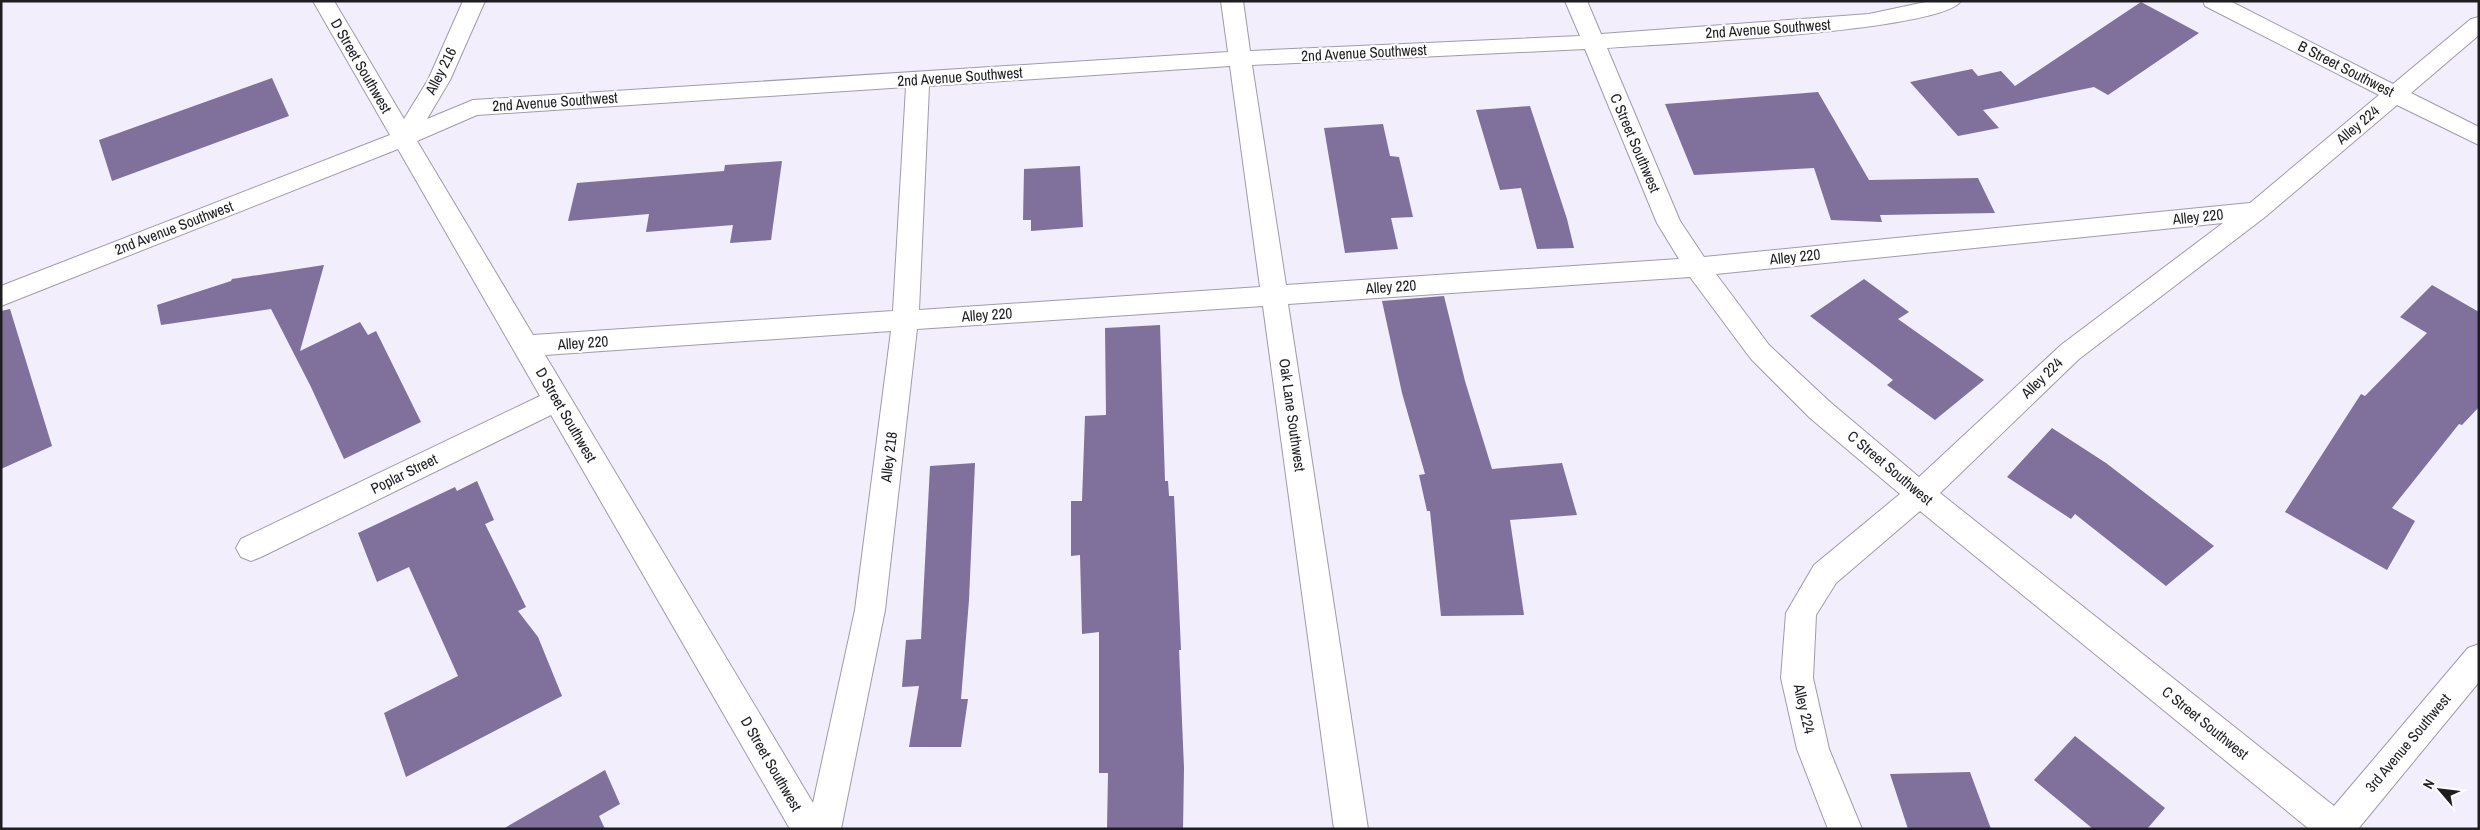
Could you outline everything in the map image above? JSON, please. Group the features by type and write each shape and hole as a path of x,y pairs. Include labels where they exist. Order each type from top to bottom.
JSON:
{"street":[{"name":"D Street Southwest","path":"323,1 809,829"},
{"name":"Alley 216","path":"404,138 439,80 474,1"},
{"name":"Oak Lane Southwest","path":"1232,1 1351,829"},
{"name":"C Street Southwest","path":"1576,1 1669,223 1697,267 1760,352 1820,410 1920,494 2336,829"},
{"name":"2nd Avenue Southwest","path":"1,296 404,138 473,108 1241,58 1592,42 1869,21 1929,9 1951,1"},
{"name":"B Street Southwest","path":"2213,1 2479,137"},
{"name":"Alley 224","path":"1845,829 1814,749 1797,678 1801,613 1825,574 1920,494 2070,352 2256,211 2479,24"},
{"name":"Alley 218","path":"824,829 870,610 906,321 918,80"},
{"name":"Alley 220","path":"526,346 1697,267 2256,211"},
{"name":"Poplar Street","path":"251,548 558,400"},
{"name":"3rd Avenue Southwest","path":"2336,829 2479,658"}],"building":[{"path":"2141,2 2199,33 2108,95 2094,87 1983,110 1999,128 1958,136 1910,82 1972,69 1978,76 2001,71 2015,86"},
{"path":"272,78 289,116 112,181 99,140"},
{"path":"1818,92 1869,180 1978,178 1995,213 1880,215 1882,222 1831,220 1814,168 1694,175 1665,104"},
{"path":"1530,106 1567,219 1574,248 1537,249 1521,188 1500,190 1476,110"},
{"path":"1383,124 1390,156 1399,157 1413,217 1391,218 1398,249 1345,253 1324,128"},
{"path":"782,161 771,240 730,243 733,225 646,232 649,214 568,221 577,183 724,171 725,165"},
{"path":"1080,166 1083,227 1031,231 1031,220 1023,220 1024,169"},
{"path":"324,265 300,351 360,322 368,335 376,331 421,422 344,459 311,387 271,309 161,325 157,305 231,281 232,279"},
{"path":"1864,279 1909,312 1898,319 1984,380 1935,420 1887,385 1893,380 1810,316"},
{"path":"2432,285 2479,312 2479,407 2462,425 2459,424 2392,508 2415,521 2387,570 2285,512 2361,394 2365,396 2427,333 2400,317"},
{"path":"1444,296 1465,381 1492,469 1562,463 1577,515 1510,520 1524,615 1441,616 1430,511 1427,511 1419,475 1425,474 1402,393 1382,301"},
{"path":"10,309 52,446 1,469 1,311"},
{"path":"1160,325 1165,481 1168,481 1169,496 1174,496 1181,650 1179,650 1184,768 1183,829 1107,829 1108,773 1099,773 1099,632 1082,634 1080,555 1071,556 1071,501 1082,501 1085,416 1106,415 1105,328"},
{"path":"2052,428 2106,463 2214,546 2166,586 2075,514 2071,519 2007,477"},
{"path":"975,463 969,600 961,699 968,699 961,747 909,747 919,686 902,687 906,640 921,639 930,466"},
{"path":"477,481 494,520 485,524 526,607 518,611 538,637 562,696 406,777 384,713 458,676 409,567 377,582 358,533 455,487 457,491"},
{"path":"2075,736 2165,808 2147,829 2093,829 2034,780"},
{"path":"605,770 620,804 599,816 605,829 503,829"},
{"path":"1970,772 1991,829 1908,829 1890,774"}]}
